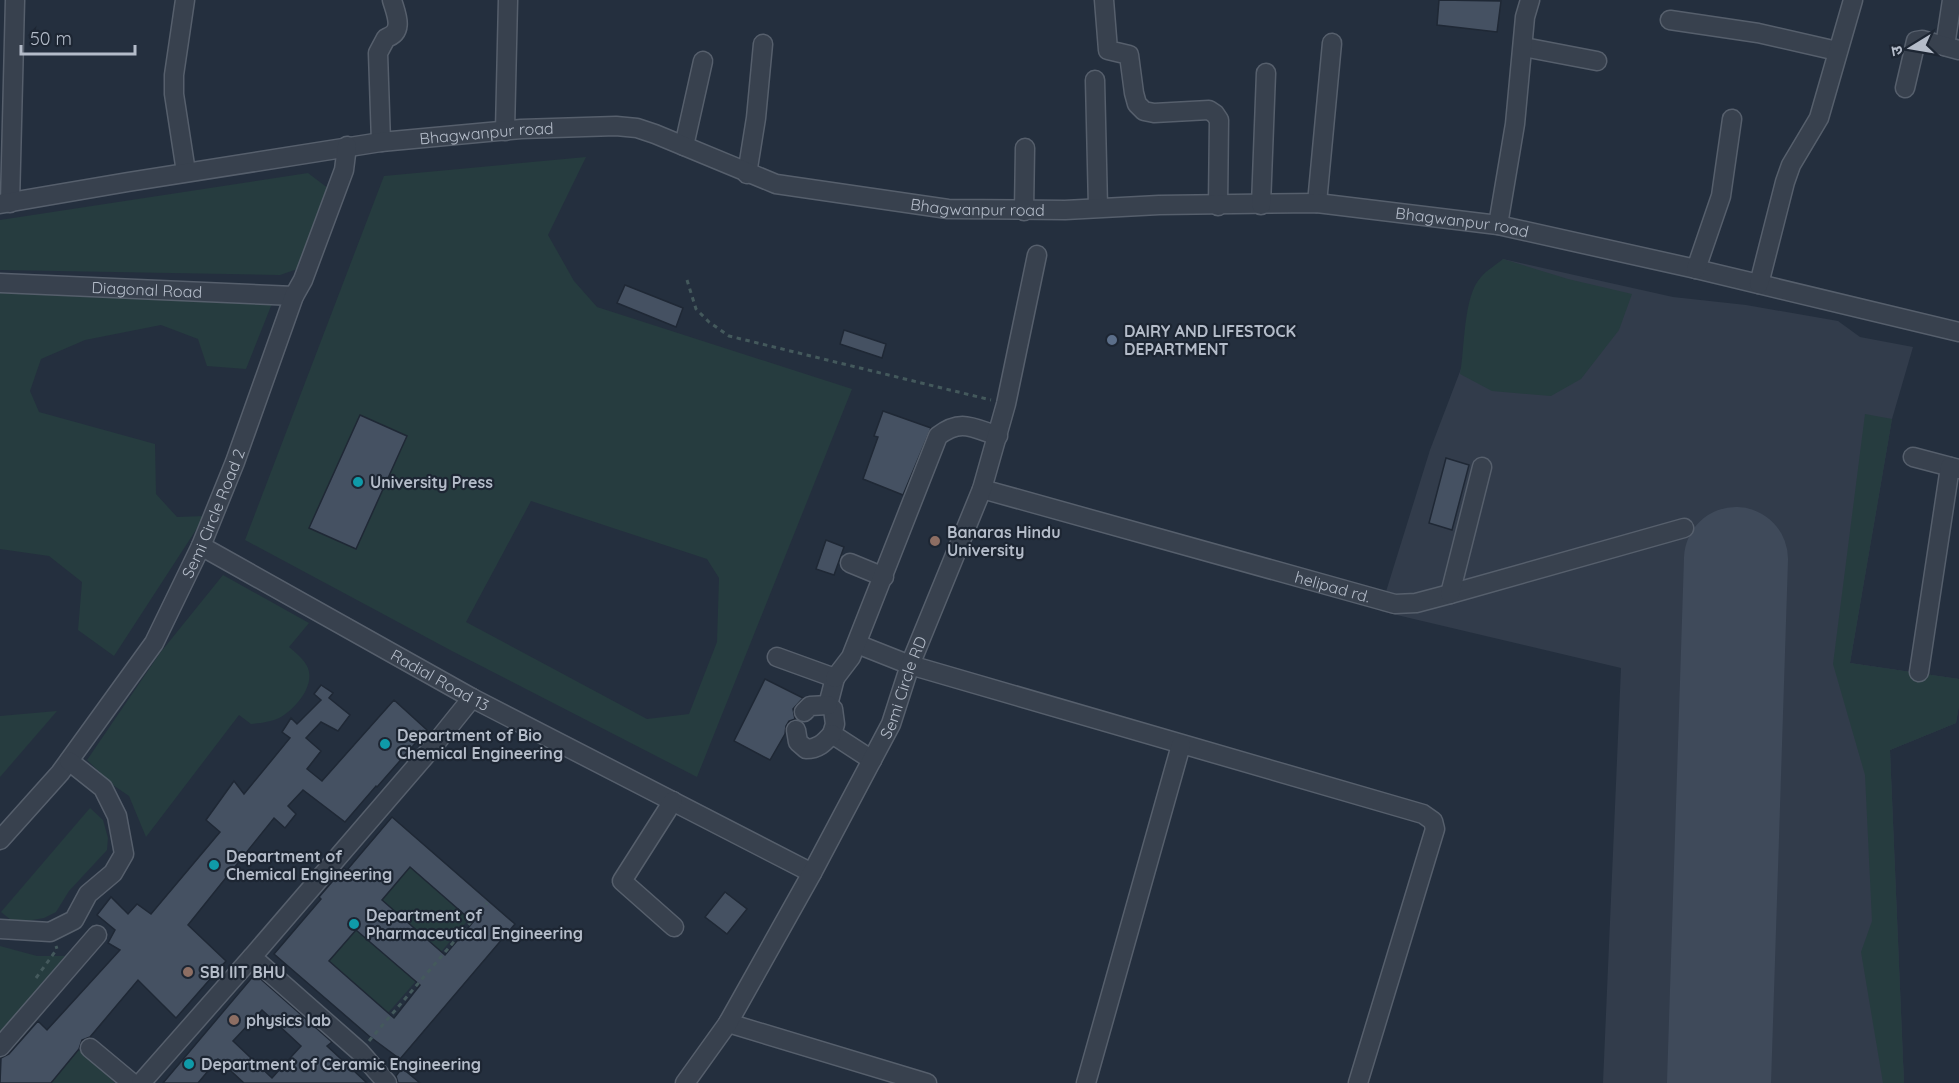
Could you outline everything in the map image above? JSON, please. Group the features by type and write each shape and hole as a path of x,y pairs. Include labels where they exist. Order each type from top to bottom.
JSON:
{"street":[{"path":"5,203 15,0"},
{"path":"185,0 174,75 174,94 186,172"},
{"path":"381,142 378,54 386,38 393,36 397,31 398,23 392,0"},
{"path":"506,131 508,0"},
{"path":"1104,0 1108,50 1129,55 1137,104 1144,111 1155,113 1209,110 1219,120 1218,206"},
{"path":"1498,225 1515,124 1525,18 1530,0"},
{"path":"1759,284 1788,173 1819,118 1853,0"},
{"path":"1905,88 1916,41 1922,40 1952,48 1952,0"},
{"path":"1670,20 1758,33 1837,51"},
{"path":"1317,203 1332,43"},
{"path":"747,174 756,118 763,44"},
{"path":"1524,47 1597,61"},
{"path":"684,146 703,61"},
{"path":"1261,205 1266,73"},
{"path":"1095,80 1098,207"},
{"path":"1696,269 1721,196 1732,119"},
{"name":"Bhagwanpur road","path":"5,203 347,146 506,131 616,126 637,128 776,184 948,209 1024,211 1098,207 1317,203 1498,225 1696,269 1959,332"},
{"name":"Semi Circle Road 2","path":"0,840 69,760 154,643 201,546 235,462 294,296 303,280 344,170 347,146"},
{"path":"1024,211 1025,148"},
{"name":"Semi Circle RD","path":"685,1083 728,1023 812,873 891,724 910,665 982,489 1006,404 1037,255"},
{"name":"Diagonal Road","path":"0,283 294,296"},
{"path":"828,705 835,678 844,669 884,578 938,436 949,428 962,424 998,436"},
{"path":"1913,457 1955,468 1919,672"},
{"path":"1450,594 1482,467"},
{"name":"helipad rd.","path":"982,489 1395,603 1416,603 1684,528"},
{"name":"Radial Road 13","path":"201,546 472,698 812,873"},
{"path":"850,563 884,578"},
{"path":"856,644 910,665 1423,814 1432,821 1435,830 1358,1083"},
{"path":"777,657 835,678"},
{"path":"141,1083 431,749 472,698"},
{"path":"796,730 798,742 806,749 821,746 832,734 835,724 833,709 828,705 810,706 804,712"},
{"path":"832,734 872,760"},
{"path":"1086,1083 1180,745"},
{"path":"0,929 50,932 74,920 88,894 113,873 124,854 117,816 103,788 69,760"},
{"path":"673,801 622,882 674,927"},
{"path":"0,1047 97,935"},
{"path":"252,957 360,1052 385,1080"},
{"path":"728,1023 927,1083"},
{"path":"90,1048 132,1083"}],"path":[{"path":"687,280 696,309 709,322 729,336 1006,404"},
{"path":"360,1052 487,903"},
{"path":"32,984 57,949 50,932"}],"shaded area":[{"path":"1503,259 1673,297 1746,305 1838,321 1860,337 1913,347 1892,419 1850,663 1959,679 1956,723 1890,750 1904,1083 1603,1083 1621,668 1380,611 1430,450"}],"green space":[{"path":"586,157 548,235 574,281 597,307 852,389 697,777 452,651 245,540 384,176","holes":["531,501 707,559 719,578 717,642 689,714 647,719 466,622"]},
{"path":"308,173 333,192 312,264 280,275 0,270 0,220"},
{"path":"1503,259 1568,279 1632,294 1619,330 1581,379 1551,396 1492,391 1460,374 1468,309 1475,286 1481,277"},
{"path":"0,293 273,301 246,369 207,366 198,339 161,325 85,340 41,359 30,391 39,412 155,444 156,494 177,517 205,516 114,656 78,630 82,582 49,556 0,549"},
{"path":"1865,414 1892,419 1850,663 1959,679 1956,723 1890,750 1904,1083 1883,1083 1861,952 1872,921 1865,775 1833,664"},
{"path":"223,575 309,623 289,647 300,656 308,668 309,683 297,704 279,718 251,724 239,715 146,837 129,796 113,785 87,760 160,653"},
{"path":"57,711 0,777 0,716"},
{"path":"90,808 103,820 108,838 107,850 69,891 56,912 44,918 26,921 11,920 1,912"},
{"path":"410,867 469,919 441,952 382,900"},
{"path":"356,930 416,981 388,1013 329,961"},
{"path":"0,946 37,956 72,956 0,1036"},
{"path":"79,1050 115,1083 51,1083"}],"building":[{"path":"1439,0 1501,1 1497,32 1437,25"},
{"path":"625,285 683,308 676,327 617,303"},
{"path":"844,330 886,344 882,358 840,344"},
{"path":"883,411 931,428 903,495 863,479 878,437 874,436"},
{"name":"University Press","path":"360,415 407,436 356,549 309,528"},
{"path":"1446,458 1469,465 1452,530 1429,523"},
{"path":"826,540 844,547 834,575 816,569"},
{"path":"765,679 803,698 793,709 795,719 789,721 785,734 770,760 734,741"},
{"name":"Department of Chemical Engineering","path":"321,685 333,693 329,698 350,715 338,731 321,722 306,738 321,751 307,769 322,781 394,700 427,730 345,822 303,790 288,806 296,814 285,828 274,818 188,925 226,961 176,1018 138,980 90,1037 82,1040 79,1049 51,1083 0,1083 1,1058 9,1054 38,1021 47,1030 120,950 108,943 115,930 97,915 111,897 128,914 137,904 151,914 220,832 206,820 234,781 244,794 290,738 282,732 291,718 297,724 321,700 314,694"},
{"name":"Department of Pharmaceutical Engineering","path":"392,817 515,924 400,1059 369,1036 274,954 344,868 347,870","holes":["410,867 473,922 445,955 382,900","356,930 420,985 394,1018 329,961"]},
{"path":"725,892 747,909 727,934 705,917"},
{"path":"255,974 332,1042 327,1046 367,1083 244,1083 218,1059 198,1083 163,1083","holes":["262,1010 301,1046 272,1078 233,1041"]},
{"path":"402,1068 420,1083 398,1083 396,1076"}],"runway":[{"path":"1719,1083 1736,559"}],"place":[{"name":"DAIRY AND LIFESTOCK DEPARTMENT","path":"1112,340"},
{"name":"University Press","path":"358,482"},
{"name":"Banaras Hindu University","path":"935,541"},
{"name":"Department of Bio Chemical Engineering","path":"385,744"},
{"name":"Department of Chemical Engineering","path":"214,865"},
{"name":"Department of Pharmaceutical Engineering","path":"354,924"},
{"name":"SBI IIT BHU","path":"188,972"},
{"name":"physics lab","path":"234,1020"},
{"name":"Department of Ceramic Engineering","path":"189,1064"}]}
